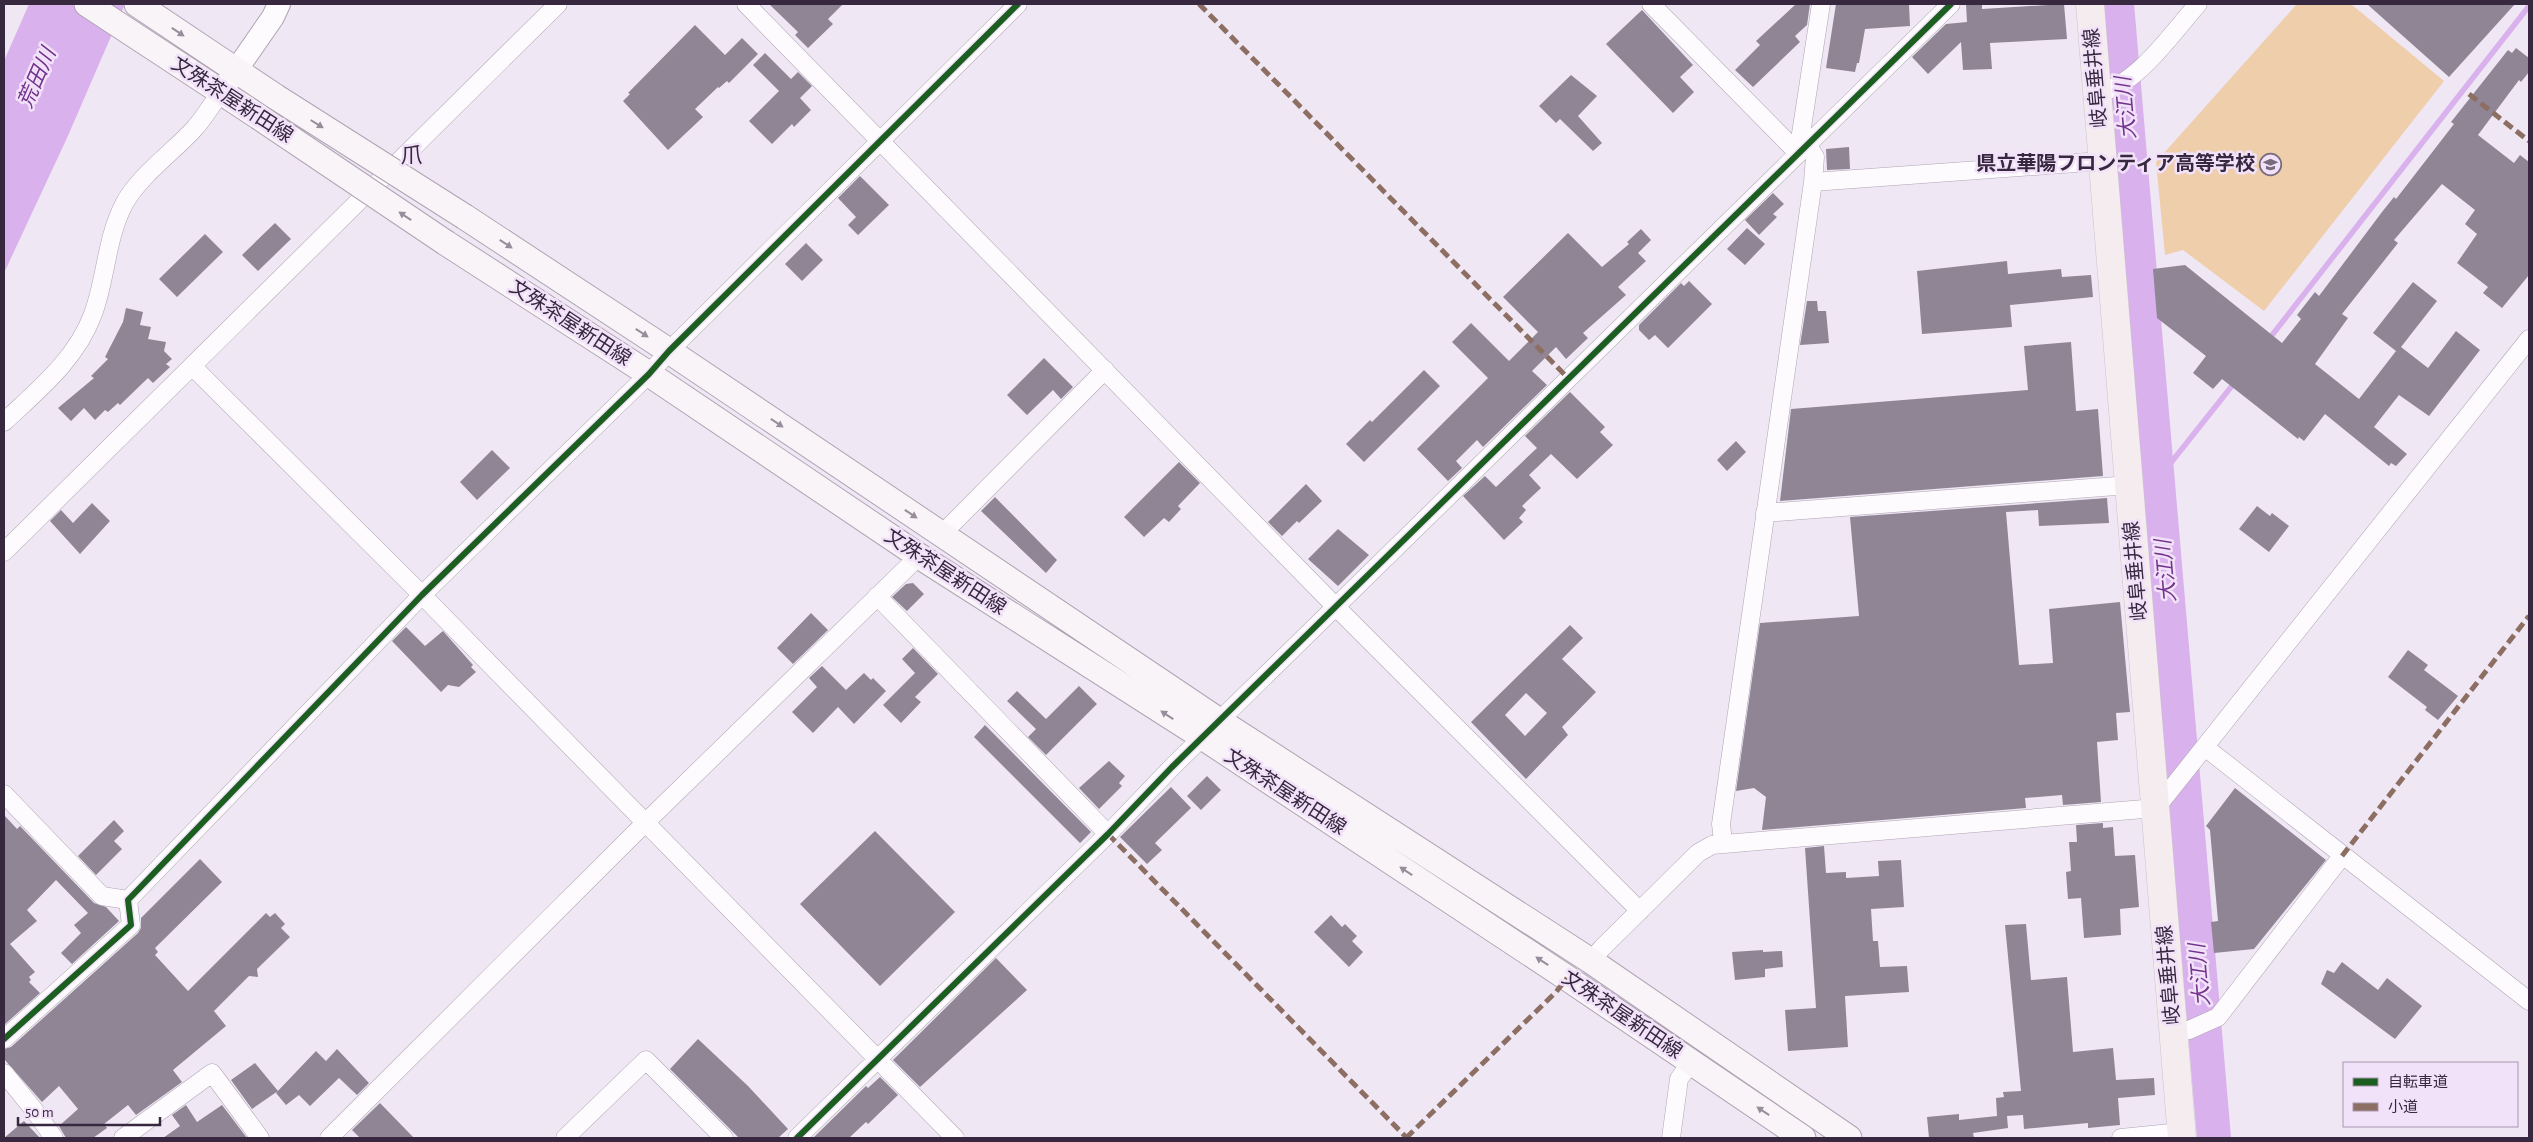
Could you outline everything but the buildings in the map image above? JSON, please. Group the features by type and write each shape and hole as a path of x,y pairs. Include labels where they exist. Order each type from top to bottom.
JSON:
{"main road":[{"name":"文殊茶屋新田線","path":"87,4 446,243 649,374 918,556 1212,730 1592,961 1849,1138"},
{"name":"文殊茶屋新田線","path":"137,4 276,98 465,217 669,351 942,534 1212,730 1803,1138"},
{"name":"岐阜垂井線","path":"2090,4 2104,92 2103,161 2129,485 2163,799 2181,1030 2182,1135"}],"street":[{"path":"4,422 60,368 81,339 93,314 111,238 124,204 140,184 195,128 273,17 279,4"},
{"path":"4,552 558,4"},
{"path":"746,4 1336,607 1640,911"},
{"path":"128,900 422,595 649,374 669,351 1018,4"},
{"path":"1592,961 1602,948 1640,911 1711,847 1720,824 1813,182 1815,157 1803,148 1651,4"},
{"path":"1803,148 1821,4"},
{"path":"797,1138 1108,834 1172,767 1212,730 1951,4"},
{"path":"2104,92 2129,78 2198,4"},
{"path":"1813,182 2103,161"},
{"path":"1711,847 2163,799 2206,748 2529,339"},
{"path":"192,366 422,595 644,824 955,1138"},
{"path":"942,534 1105,370"},
{"path":"1765,513 2129,485"},
{"path":"329,1138 644,824 918,556"},
{"path":"877,596 1108,834"},
{"path":"2206,748 2529,1002"},
{"path":"4,794 102,896 128,900"},
{"path":"2181,1030 2218,1017 2342,856"},
{"path":"4,1039 132,925 128,900"},
{"path":"565,1138 646,1060 724,1138"},
{"path":"1671,1138 1680,1079 1691,1062"},
{"path":"4,1073 54,1138"},
{"path":"123,1138 212,1073 260,1138"},
{"path":"2121,1138 2182,1135"}],"shaded area":[{"name":"県立華陽フロンティア高等学校","path":"2297,4 2351,4 2444,81 2264,311 2183,250 2165,255 2156,162"}],"water":[{"name":"荒田川","path":"29,4 125,4 67,138 4,273 4,61"}],"waterway":[{"name":"大江川","path":"2117,4 2214,1138"},
{"path":"2269,339 2529,6"},
{"path":"2158,479 2235,382"}],"marked path":[{"path":"1199,4 1569,379"},
{"path":"2469,94 2529,141"},
{"path":"2342,856 2529,616"},
{"path":"1108,834 1407,1138"},
{"path":"1406,1138 1556,992 1567,978"}],"cycle path":[{"path":"4,1039 131,925 128,900 422,595 649,374 669,351 1018,4"},
{"path":"797,1138 1108,834 1172,767 1951,4"}],"place":[{"name":"県立華陽フロンティア高等学校","path":"2271,164"}],"district":[{"name":"爪","path":"412,155"}]}
